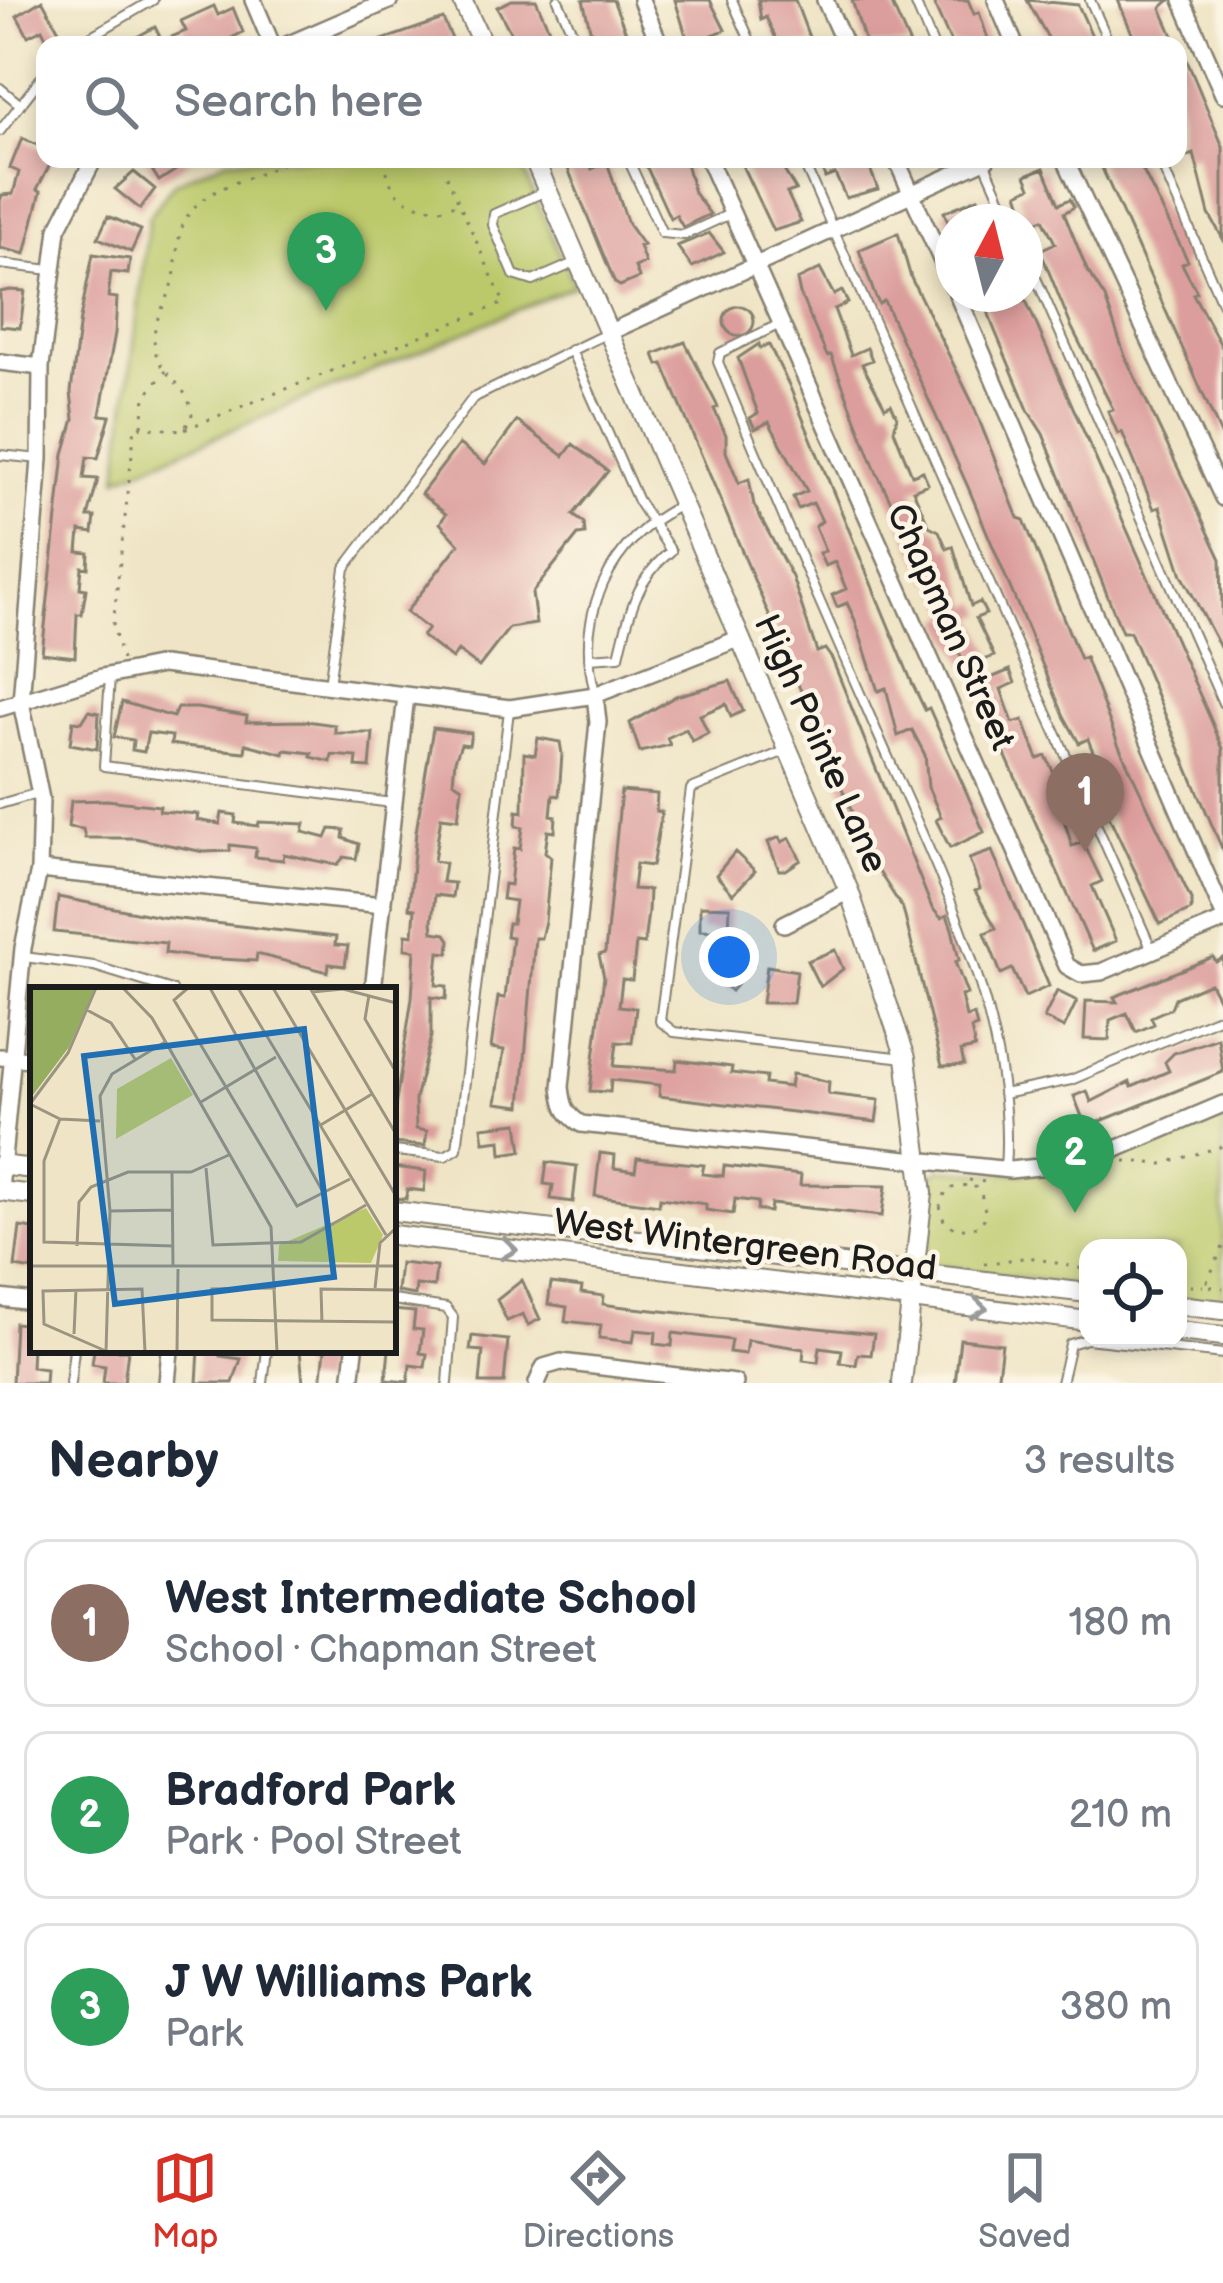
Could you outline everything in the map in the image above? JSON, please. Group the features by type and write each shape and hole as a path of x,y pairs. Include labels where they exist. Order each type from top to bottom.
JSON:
{"street":[{"path":"253,0 268,36"},
{"path":"302,36 357,6 391,0"},
{"path":"463,0 479,36"},
{"path":"640,0 656,36"},
{"path":"825,0 841,36"},
{"path":"996,0 1011,36"},
{"path":"1182,0 1223,94"},
{"path":"30,1195 0,1190 7,1058 39,870 40,793 21,702 51,270 58,229 89,168"},
{"name":"High Pointe Lane","path":"538,168 849,891 906,1058 922,1159 917,1273 902,1383"},
{"name":"Chapman Street","path":"712,168 1067,966 1081,974 1101,972 1223,917"},
{"path":"900,168 935,245"},
{"path":"610,332 967,168"},
{"path":"1069,168 1223,498"},
{"path":"964,312 1223,917"},
{"path":"0,362 41,368"},
{"path":"0,708 110,675 162,665 510,708 596,695 738,639"},
{"path":"596,695 598,722 563,1107 581,1124 1005,1170 1086,1162 1223,1104"},
{"path":"373,987 406,696"},
{"path":"39,870 383,905"},
{"path":"784,924 849,891"},
{"name":"West Wintergreen Road","path":"396,1211 1079,1293"},
{"name":"West Wintergreen Road","path":"396,1235 1079,1320"},
{"path":"0,1298 30,1302"},
{"path":"1187,1305 1223,1310"},
{"path":"1187,1332 1223,1336"},
{"path":"166,1383 170,1353"},
{"path":"351,1383 355,1353"},
{"path":"537,1383 544,1366 561,1362 735,1383"}],"lane":[{"path":"559,0 574,36"},
{"path":"733,0 748,36"},
{"path":"914,0 929,36"},
{"path":"1090,0 1105,36"},
{"path":"91,36 150,1"},
{"path":"0,130 36,82"},
{"path":"0,88 17,102"},
{"path":"632,168 662,232 684,235 732,213"},
{"path":"806,168 1153,952"},
{"path":"989,168 1004,204"},
{"path":"1163,168 1223,305"},
{"path":"548,190 494,214 493,226 514,275 532,281 579,261"},
{"path":"0,264 51,270"},
{"path":"1043,294 1223,703"},
{"path":"783,323 720,353 718,362 946,892 978,984 1003,1094 1005,1170"},
{"path":"328,686 345,568 473,398 610,332"},
{"path":"571,350 638,501 671,551 653,566 631,600 620,656 589,658"},
{"path":"0,455 40,459"},
{"path":"596,695 589,658 591,615 601,585 618,556 653,520 682,504"},
{"path":"110,675 104,766 396,803"},
{"path":"396,1151 445,1156 457,1149 510,708"},
{"path":"785,751 691,789 660,1021 674,1032 906,1058"},
{"path":"0,804 40,793"},
{"path":"22,957 94,966 162,987"},
{"path":"1003,1094 1071,1080 1223,1016"},
{"path":"396,1300 446,1308 453,1317 448,1383"},
{"path":"1061,1383 1064,1352 1070,1344 1087,1339 1223,1354"},
{"path":"70,1383 74,1353"},
{"path":"263,1383 267,1353"}],"path":[{"path":"182,430 192,419 192,401 155,354 154,317 171,289 183,223 200,200 225,185 254,181 275,168"},
{"path":"386,168 388,186 404,203 447,209 458,202"},
{"path":"122,662 113,626 136,427 182,430 504,303 446,174"},
{"path":"142,427 145,397 167,370"},
{"path":"972,1184 981,1193 986,1215 980,1226 956,1229 944,1221 940,1207 947,1189 972,1184"},
{"path":"1204,1286 1223,1247"},
{"path":"983,1264 1029,1257 1079,1268"},
{"path":"1187,1286 1223,1288"}],"green space":[{"path":"208,168 522,168 574,286 118,478 149,217 174,183"},
{"path":"1223,1111 1223,1304 1187,1299 1187,1239 1079,1239 1079,1287 927,1264 930,1178 940,1169 985,1173 1056,1170 1148,1144"}],"building":[{"path":"42,0 61,34 46,36 42,29 28,36 17,16"},
{"path":"512,0 536,0 552,36 512,36 497,7"},
{"path":"583,0 613,0 627,36 592,36"},
{"path":"675,0 710,0 725,30 712,36 686,36"},
{"path":"758,0 795,0 809,36 775,36 766,17 761,20"},
{"path":"852,0 890,0 906,36 863,36"},
{"path":"932,0 968,0 974,14 979,12 987,36 948,36"},
{"path":"1027,0 1078,5 1092,36 1047,36"},
{"path":"1118,0 1170,0 1161,8 1173,36 1133,36"},
{"path":"214,6 218,15 233,8 243,32 174,36 186,31 181,21"},
{"path":"443,19 451,36 394,36"},
{"path":"155,27 160,36 138,36"},
{"path":"1187,60 1223,147 1223,239 1209,214 1194,154 1187,157"},
{"path":"22,138 36,145 36,168 48,168 37,189 41,191 25,254 0,248 0,201 2,195 13,194 19,172 10,168"},
{"path":"151,168 179,168 159,181"},
{"path":"568,168 609,168 628,224 643,245 639,246 645,263 635,267 639,278 620,286"},
{"path":"647,168 687,168 694,193 710,214 683,227 676,215 670,218"},
{"path":"743,168 783,168 796,190 787,193 801,222 773,231"},
{"path":"822,168 870,168 878,189 846,198 835,174 825,178"},
{"path":"1044,168 1059,204 1070,199 1074,207 1064,213 1087,270 1105,298 1125,356 1221,559 1223,653 1182,575 1160,507 1154,509 1122,432 1118,434 1108,411 1113,409 1071,326 1043,257 1043,249 1055,243 1043,219 1043,204 1022,204 1018,193 1031,187 1026,175"},
{"path":"1102,168 1142,168 1188,261 1182,264 1197,292 1193,294 1223,349 1223,439"},
{"path":"134,172 155,189 140,209 115,189"},
{"path":"108,216 141,230 131,252 98,238"},
{"path":"709,233 724,252 692,267 677,246"},
{"path":"898,233 911,278 972,402 1080,659 1085,657 1118,744 1191,899 1191,910 1160,924 1088,772 1099,767 1088,739 1079,743 1064,716 968,487 884,301 879,304 874,293 859,250"},
{"path":"93,254 130,259 128,274 111,272 108,297 117,298 115,333 100,415 110,416 98,458 87,457 84,478 98,479 88,517 95,517 93,533 80,531 78,552 89,553 88,568 82,567 80,588 86,589 82,614 77,614 75,657 42,653 64,454 74,419 71,392 80,319"},
{"path":"820,269 834,295 842,291 848,303 834,309 851,355 867,348 872,360 862,364 885,407 891,404 897,416 894,430 912,475 923,471 928,484 913,490 929,526 939,531 947,549 953,546 971,606 980,602 986,614 976,618 994,656 967,667 941,620 951,615 936,580 930,582 876,471 831,355 827,356 800,294 797,280"},
{"path":"25,291 20,328 0,326 0,292"},
{"path":"739,306 754,321 739,336 724,321"},
{"path":"988,312 1031,312 1210,718 1223,749 1223,851 1130,632 1122,632 1043,434"},
{"path":"685,342 718,407 714,409 739,483 749,479 754,505 792,577 817,652 825,649 832,659 932,908 941,918 947,915 959,960 955,962 967,994 961,996 966,1017 974,1015 977,1027 971,1029 975,1048 961,1051 964,1065 942,1066 903,909 874,864 663,364 658,365 654,354"},
{"path":"759,344 760,348 769,345 789,385 913,685 925,710 929,708 984,832 950,848 936,820 941,817 928,787 925,755 912,730 898,736 886,688 878,691 855,620 847,603 837,607 832,595 846,589 835,562 825,566 819,553 825,551 815,527 822,521 813,503 798,509 793,497 807,491 769,422 755,429 750,418 758,413 738,358"},
{"path":"517,421 564,456 573,444 608,471 573,515 584,523 585,534 578,535 532,593 536,624 509,628 479,667 458,651 452,659 422,636 428,629 406,612 459,544 440,523 446,514 421,494 459,444 485,464"},
{"path":"1010,670 1015,683 1001,689 1013,723 1023,720 1038,759 1046,756 1065,797 1058,800 1072,846 1083,842 1102,881 1092,886 1116,941 1093,951 974,685"},
{"path":"730,681 743,711 731,717 726,704 700,715 708,733 692,741 686,729 667,738 670,745 640,752 630,723 676,696"},
{"path":"122,702 173,717 177,708 197,708 247,716 246,722 306,721 335,725 335,733 373,733 370,768 356,767 357,757 332,755 331,762 311,757 312,753 285,750 284,754 246,744 245,752 184,746 171,744 172,736 148,733 144,752 132,750 133,740 114,737"},
{"path":"89,711 99,713 97,749 70,744 73,721 82,722"},
{"path":"433,728 471,733 469,745 461,744 455,760 453,781 462,787 458,819 441,817 434,861 445,863 442,882 454,883 452,897 435,895 432,921 433,932 446,934 450,940 449,953 439,952 436,985 447,986 446,999 431,997 431,1036 415,1100 416,1129 427,1131 425,1146 396,1143 396,1102 412,998 415,950 405,949 406,934 413,935 415,909 409,908"},
{"path":"538,738 560,742 562,754 559,796 553,795 551,815 556,816 555,832 548,831 545,852 551,857 545,921 541,938 535,938 521,1106 496,1103 504,1050 491,1048 498,997 505,998 512,937 506,936 515,901 502,899 504,884 510,885 514,848 520,849 523,827 516,826 517,811 523,812 524,753 535,755"},
{"path":"621,791 657,794 656,811 662,812 652,866 636,864 633,889 649,890 648,912 644,944 636,943 632,980 622,979 619,1006 636,1008 632,1043 617,1042 614,1066 676,1070 677,1060 732,1067 731,1073 766,1077 765,1084 790,1087 792,1074 805,1076 829,1082 828,1094 879,1100 876,1122 659,1096 660,1085 611,1080 610,1092 590,1091 604,977 599,955 605,953"},
{"path":"107,800 198,814 197,820 220,824 222,813 236,815 235,823 305,824 303,832 326,838 330,829 344,830 343,838 359,844 356,859 344,857 337,865 284,854 283,860 255,857 256,848 230,845 230,851 204,852 135,838 85,838 83,829 68,827 71,801"},
{"path":"780,837 782,842 790,838 801,860 786,870 779,870 768,842"},
{"path":"992,851 1049,986 1025,997 1012,969 1001,974 985,933 996,928 975,891 980,889 969,859"},
{"path":"735,852 755,871 733,894 716,875"},
{"path":"58,897 161,917 336,937 335,945 348,946 345,966 329,964 328,972 257,954 256,961 202,958 165,953 166,943 54,932"},
{"path":"700,906 730,907 729,931 700,930"},
{"path":"734,940 749,953 740,964 753,965 731,991 721,982 727,976 715,966"},
{"path":"835,950 843,969 820,987 807,961"},
{"path":"1213,957 1216,962 1223,958 1223,1008 1210,983 1175,998 1171,1008 1151,1017 1154,1024 1136,1032 1127,1013 1110,1020 1109,1040 1084,1039 1086,1001 1117,1002 1114,997"},
{"path":"767,966 797,971 793,1003 762,1003"},
{"path":"1057,991 1077,1001 1064,1028 1044,1018"},
{"path":"1218,1038 1223,1072 1086,1127 1074,1096 1087,1091 1091,1102 1130,1082 1132,1087 1169,1071 1165,1062 1174,1053"},
{"path":"518,1123 522,1151 502,1154 501,1140 484,1142 482,1127"},
{"path":"600,1153 615,1155 614,1168 635,1171 637,1158 704,1165 702,1174 723,1176 724,1166 801,1175 800,1185 886,1186 882,1216 771,1204 770,1212 757,1210 758,1202 735,1199 733,1214 706,1210 706,1204 660,1198 659,1205 595,1196"},
{"path":"547,1162 577,1166 573,1202 551,1199 553,1185 544,1184"},
{"path":"396,1167 426,1171 424,1191 407,1189 406,1199 396,1198"},
{"path":"20,1227 30,1229 30,1270 15,1267"},
{"path":"400,1263 436,1267 434,1287 416,1285 415,1295 397,1292"},
{"path":"522,1280 540,1319 528,1325 523,1314 507,1321 497,1300"},
{"path":"551,1283 582,1287 581,1293 604,1296 603,1304 874,1334 871,1355 858,1354 856,1365 840,1363 842,1350 820,1347 818,1362 803,1360 804,1349 747,1340 745,1354 729,1352 731,1340 673,1333 672,1346 655,1344 656,1332 635,1330 633,1342 599,1338 601,1325 565,1321 567,1307 548,1304"},
{"path":"396,1310 415,1312 413,1329 423,1330 420,1353 427,1354 425,1367 410,1365 408,1382 386,1380 389,1353 396,1353"},
{"path":"15,1323 30,1325 31,1367 46,1369 45,1383 12,1383"},
{"path":"472,1336 508,1340 504,1383 480,1383 483,1351 470,1350"},
{"path":"960,1339 1002,1344 997,1383 955,1383"},
{"path":"94,1353 128,1353 124,1383 103,1383 105,1366 92,1364"},
{"path":"199,1353 241,1359 233,1383 197,1383"},
{"path":"300,1353 325,1353 321,1383 303,1383"}],"place":[{"name":"J W Williams Park","path":"326,311"},
{"name":"West Intermediate School","path":"1085,852"},
{"name":"Bradford Park","path":"1075,1213"}]}
